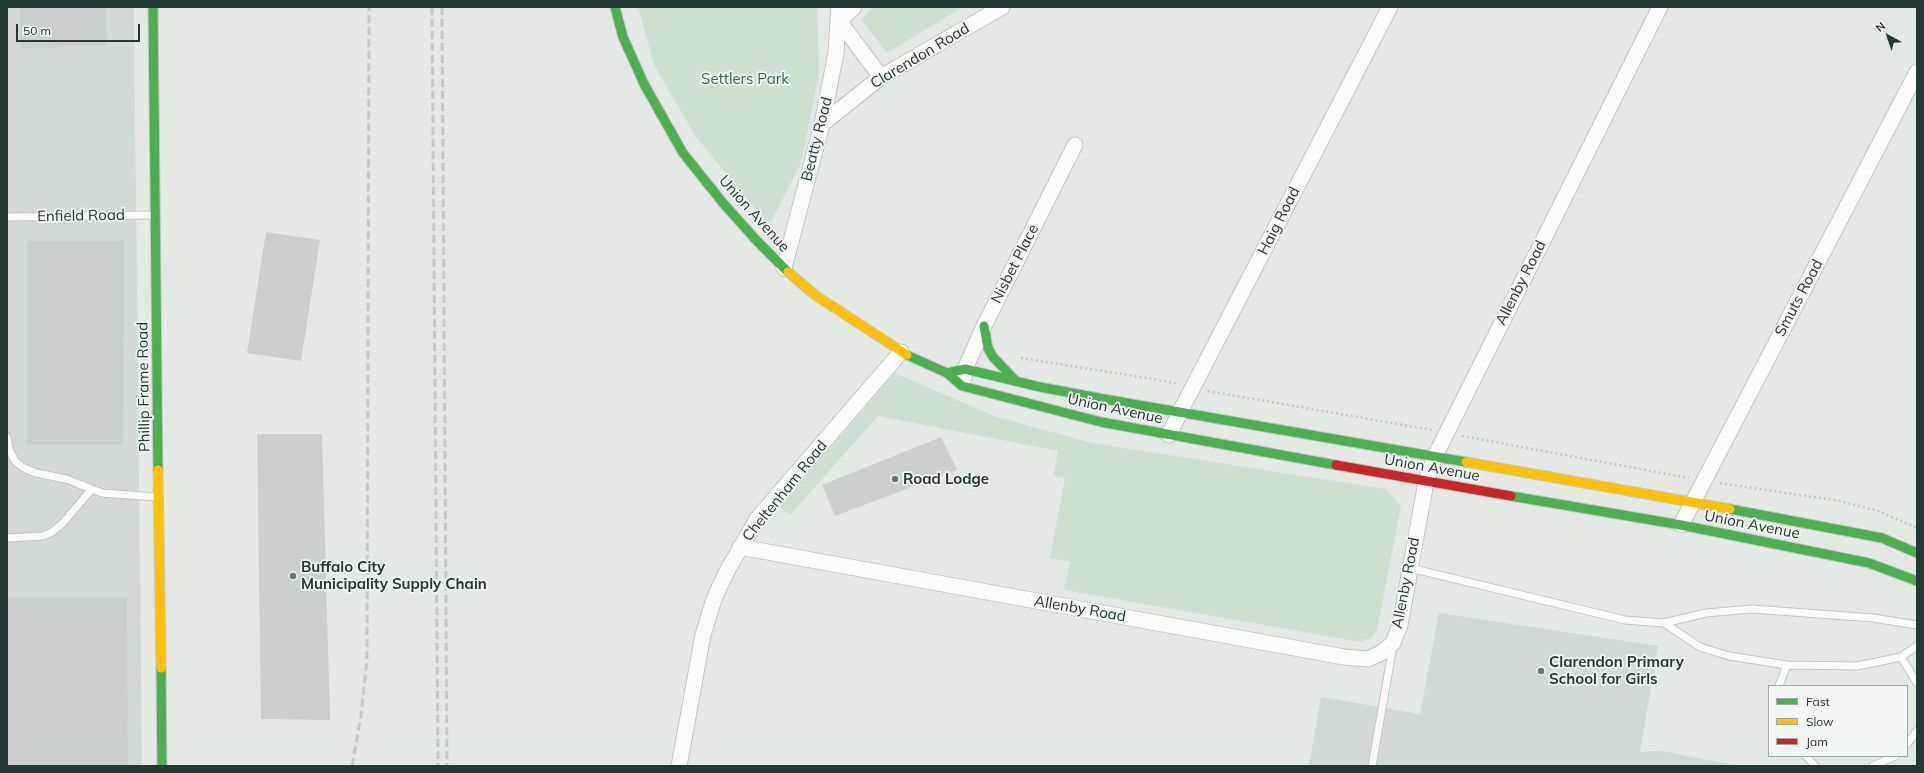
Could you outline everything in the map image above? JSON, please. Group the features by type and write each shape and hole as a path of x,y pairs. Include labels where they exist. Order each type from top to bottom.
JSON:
{"main road":[{"name":"Phillip Frame Road","path":"153,7 162,766"},
{"name":"Union Avenue","path":"615,7 624,37 644,84 683,153 723,203 784,268 815,295 901,352 948,373 962,386 1100,422 1169,436 1426,482 1681,525 1869,563 1917,581"},
{"path":"984,326 988,348 993,357 1016,381"},
{"name":"Union Avenue","path":"948,373 965,369 1040,387 1693,502 1882,538 1917,553"}],"street":[{"path":"854,7 839,14 881,78"},
{"name":"Clarendon Road","path":"822,124 881,78 1002,7"},
{"name":"Haig Road","path":"1169,436 1180,412 1390,7"},
{"name":"Allenby Road","path":"740,547 1344,657 1368,659 1381,653 1393,643 1400,625 1426,482 1435,456 1660,7"},
{"name":"Beatty Road","path":"784,268 822,124 836,53 839,14"},
{"name":"Smuts Road","path":"1681,525 1917,72"},
{"name":"Nisbet Place","path":"962,386 965,369 984,326 1075,145"},
{"name":"Cheltenham Road","path":"679,766 703,634 714,599 726,573 757,519 901,352"}],"lane":[{"name":"Enfield Road","path":"7,217 156,215"},
{"path":"7,437 9,449 15,461 24,468 36,473 66,479 102,493 159,497"},
{"path":"7,538 43,536 52,532 62,524 91,490"},
{"path":"1410,568 1625,620 1664,623 1706,613 1752,609 1873,618 1917,625"},
{"path":"1664,623 1700,647 1729,656 1787,665 1858,666 1900,657 1917,646"},
{"path":"1372,766 1393,643"},
{"path":"1900,657 1917,683"},
{"path":"1779,685 1787,665"},
{"path":"1908,743 1917,731"},
{"path":"1807,757 1815,766"},
{"path":"1873,766 1892,757"}],"shaded area":[{"path":"7,7 134,7 142,766 7,766"},
{"name":"Clarendon Primary School for Girls","path":"1439,613 1658,646 1640,752 1662,751 1739,766 1309,766 1321,697 1420,714"}],"green space":[{"name":"Settlers Park","path":"638,7 817,7 819,73 801,163 771,222 766,221 696,137 654,65"},
{"path":"874,7 963,7 887,53 861,19"},
{"path":"895,373 994,416 1093,443 1386,489 1401,506 1377,631 1372,637 1361,642 1064,590 1070,562 1050,558 1065,478 1053,476 1058,451 878,416 790,515 779,507"}],"building":[{"path":"20,7 106,7 107,46 21,48"},
{"path":"266,232 320,240 301,361 247,353"},
{"path":"27,241 124,241 123,445 27,445"},
{"name":"Buffalo City Municipality Supply Chain","path":"257,434 322,434 330,720 261,719"},
{"name":"Road Lodge","path":"941,437 957,470 835,516 822,485"},
{"path":"7,598 127,598 128,766 7,766"}],"railway":[{"path":"352,766 361,716 367,659 369,7"},
{"path":"432,7 438,766"},
{"path":"442,7 447,766"}],"traffic: fast":[{"path":"153,7 158,470"},
{"path":"615,7 623,37 644,84 683,153 723,203 757,241 788,272"},
{"path":"984,326 988,348 993,357 1015,380"},
{"path":"907,355 947,373 962,386 1101,422 1336,465"},
{"path":"947,373 965,369 1040,387 1104,399 1466,462"},
{"path":"1511,496 1681,525 1869,563 1917,581"},
{"path":"1730,509 1882,538 1917,553"},
{"path":"161,668 162,766"}],"traffic: slow":[{"path":"788,272 815,295 907,355"},
{"path":"1466,462 1730,509"},
{"path":"158,470 161,668"}],"traffic: jam":[{"path":"1336,465 1511,496"}],"place":[{"name":"Road Lodge","path":"895,479"},
{"name":"Buffalo City Municipality Supply Chain","path":"293,576"},
{"name":"Clarendon Primary School for Girls","path":"1541,671"}]}
